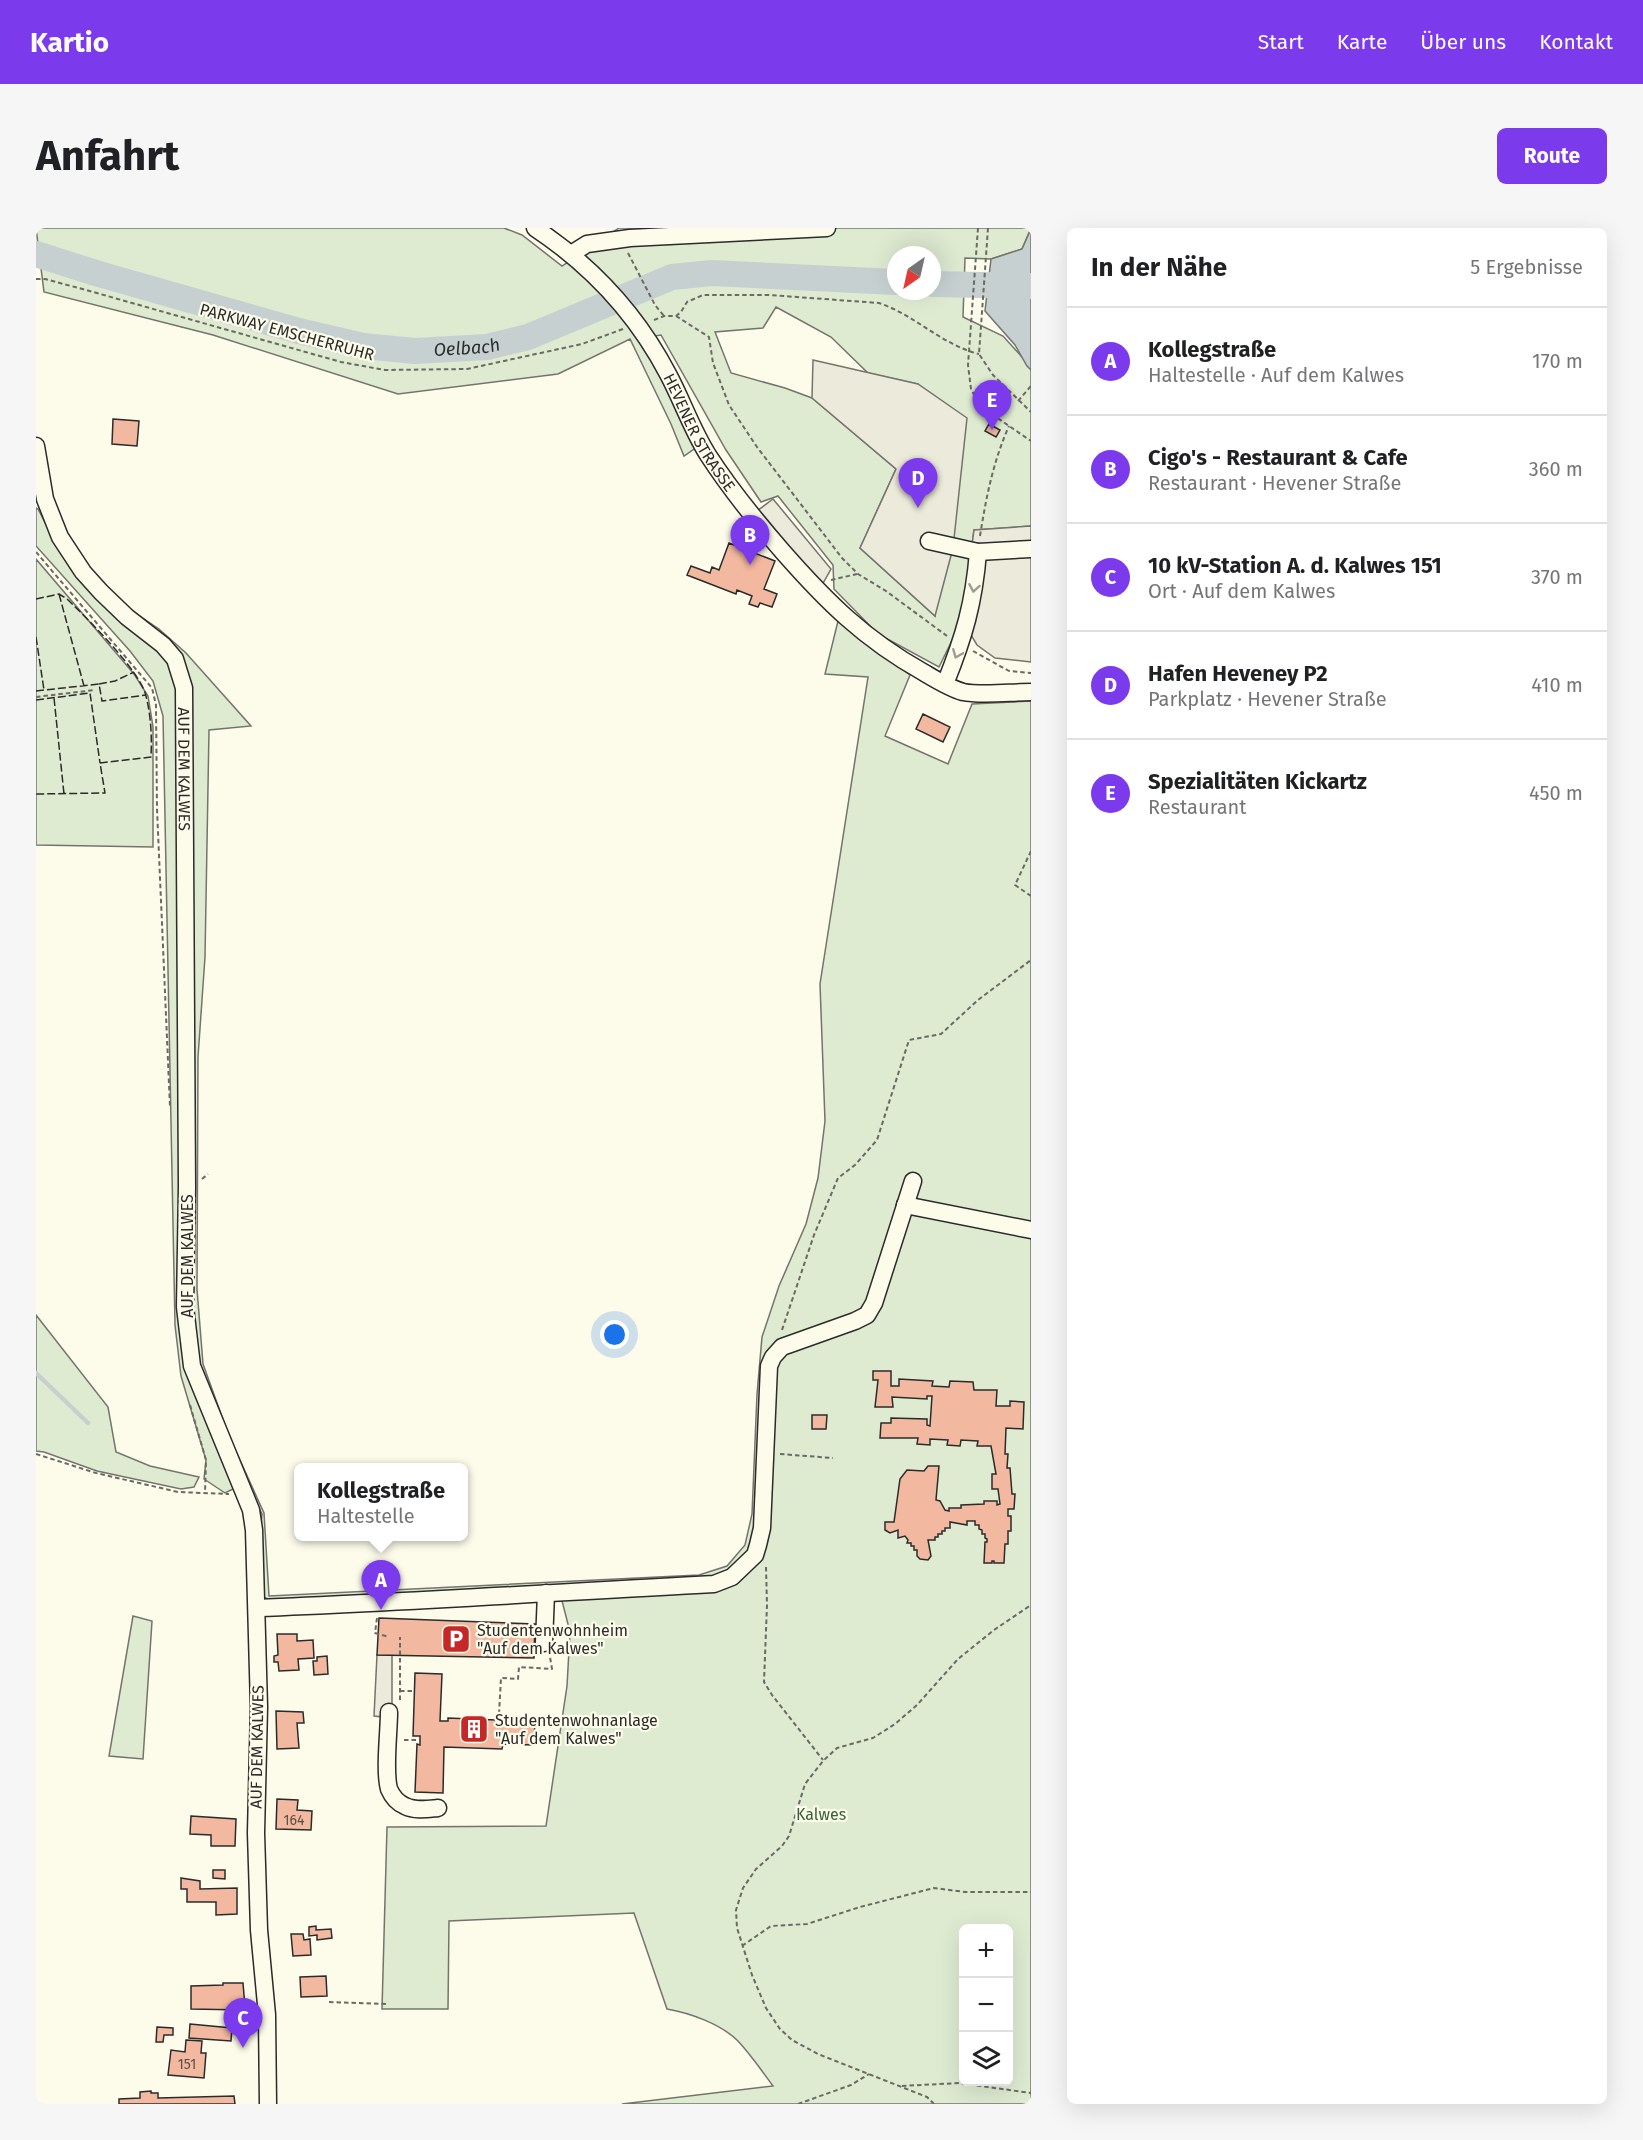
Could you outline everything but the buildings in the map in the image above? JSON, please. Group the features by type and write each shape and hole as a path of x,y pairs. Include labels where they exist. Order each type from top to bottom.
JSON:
{"street":[{"name":"HEVENER STRASSE","path":"535,228 597,276 635,320 667,372 707,453 739,499 817,591 855,627 902,660 963,692 1031,692"},
{"path":"571,254 587,244 630,238 827,228"},
{"name":"AUF DEM KALWES","path":"36,446 45,499 60,537 83,572 101,592 127,617 163,645 175,659 184,688 187,1176 185,1307 192,1366 251,1510 254,1530 259,1707 256,1833 259,1930 267,2015 268,2104"},
{"path":"929,541 1031,549"},
{"path":"945,684 967,624 976,582 979,546"},
{"path":"257,1608 465,1599 714,1584 732,1577 755,1555 762,1528 769,1366 773,1357 782,1347 867,1315 874,1303 913,1181"},
{"path":"905,1205 1031,1230"},
{"path":"544,1643 546,1593"},
{"path":"394,1707 389,1788 394,1799 404,1806 417,1809 438,1808"}],"path":[{"path":"978,228 968,371 974,396 980,406 1031,441"},
{"path":"987,229 979,354 993,375 1031,412"},
{"path":"635,269 664,316 676,316 709,337 713,363 729,405 770,464 842,558 858,574 961,644 999,667 1009,671 1031,673"},
{"name":"PARKWAY EMSCHERRUHR","path":"36,279 45,279 86,290 341,362 385,370 467,369 582,344 626,328 635,320"},
{"path":"676,316 687,302 703,296 770,295 879,303 893,308 969,352 979,354"},
{"path":"1018,401 1031,386"},
{"path":"979,546 989,480 998,450 1009,426"},
{"path":"36,552 152,688 156,705 157,809 170,1114"},
{"path":"841,578 858,574"},
{"path":"36,697 95,690"},
{"path":"1031,851 1015,885 1031,897"},
{"path":"773,1357 814,1235 837,1178 855,1165 877,1140 909,1040 942,1034 978,1000 1031,960"},
{"path":"187,1396 206,1460 205,1493"},
{"path":"765,1453 833,1458"},
{"path":"36,1454 96,1473 178,1492 244,1495"},
{"path":"755,1555 766,1563 764,1682 824,1761"},
{"path":"934,2104 927,2097 818,2054 792,2040 780,2029 766,2008 742,1946 737,1928 736,1910 743,1888 756,1869 782,1846 789,1836 805,1784 824,1761 837,1748 873,1737 895,1724 917,1705 958,1659 994,1630 1031,1605"},
{"path":"375,1633 389,1637"},
{"path":"394,1707 400,1691 400,1637"},
{"path":"499,1714 501,1678 518,1679 519,1668 552,1669 552,1660 544,1643"},
{"path":"400,1691 412,1691"},
{"path":"399,1740 416,1740"},
{"path":"742,1946 771,1926 807,1924 860,1907 934,1888 965,1892 1031,1892"},
{"path":"329,2002 387,2004"},
{"path":"798,2104 851,2085 869,2074"},
{"path":"899,2086 959,2083 1031,2093"}],"green space":[{"path":"36,228 504,228 522,235 562,266 619,228 1031,228 1022,249 991,259 965,258 963,317 1003,336 1031,367 1031,526 974,530 962,620 939,667 878,634 834,589 833,565 778,496 761,502 726,450 661,335 640,338 697,447 684,456 630,339 558,374 398,394 213,335 44,292","holes":["776,307 831,337 868,373 918,384 935,616 860,548 896,469 812,398 731,373 715,332 763,328"]},
{"path":"36,508 48,528 162,655 171,668 179,695 179,1308 235,1488 225,1493 204,1479 206,1460 181,1376 175,1325 163,716 153,681 130,651 36,546"},
{"path":"36,559 134,674 148,696 153,727 153,847 36,845"},
{"name":"Kalwes","path":"125,606 159,629 186,653 251,726 209,730 205,957 198,1057 197,1289 203,1364 229,1436 264,1513 269,1596 699,1575 727,1566 745,1545 752,1514 762,1337 779,1286 806,1224 818,1178 825,1121 820,984 868,677 825,674 838,621 910,675 885,736 948,764 972,704 1031,701 1031,2104 622,2104 773,2086 738,2041 723,2029 705,2020 667,2009 634,1913 449,1921 448,2009 382,2009 387,1827 546,1826 567,1686 570,1632 558,1585 271,1601 264,1597 260,1537 262,1514 250,1491 199,1365 192,1293 190,689"},
{"path":"36,1315 108,1407 116,1452 150,1466 199,1477 194,1487 181,1489 97,1471 36,1451"},
{"path":"133,1616 152,1621 143,1759 109,1756"}],"shaded area":[{"path":"1031,229 1031,370 1015,345 985,311 991,259 1022,249"},
{"path":"813,360 918,384 967,418 953,548 935,616 860,548 896,469 812,398"},
{"path":"773,499 831,569 822,585 757,511"},
{"path":"1031,526 1031,662 995,658 977,645 962,620 974,530"},
{"path":"377,1655 392,1655 392,1718 374,1716"}],"waterway":[{"name":"Oelbach","path":"36,254 299,331 363,346 415,351 487,347 528,337 672,277 712,273 887,282"},
{"name":"Oelbach","path":"941,284 1031,286"},
{"path":"36,1373 88,1423"}],"fence":[{"path":"59,594 84,686"},
{"path":"36,599 59,594 67,599 124,660 142,686 146,696 151,742 151,757 100,763 105,793 36,794"},
{"path":"36,637 44,690"},
{"path":"99,684 115,681 134,672"},
{"path":"36,691 99,684 102,701 146,695"},
{"path":"36,700 90,693 100,763"},
{"path":"54,698 64,794"}],"place":[{"name":"Spezialitäten Kickartz","path":"992,430"},
{"name":"Hafen Heveney P2","path":"918,508"},
{"name":"Cigo's - Restaurant & Cafe","path":"750,565"},
{"name":"Kollegstraße","path":"381,1610"},
{"name":"Studentenwohnheim \"Auf dem Kalwes\"","path":"456,1639"},
{"name":"Studentenwohnanlage \"Auf dem Kalwes\"","path":"474,1729"},
{"name":"10 kV-Station A. d. Kalwes 151","path":"243,2048"}]}
